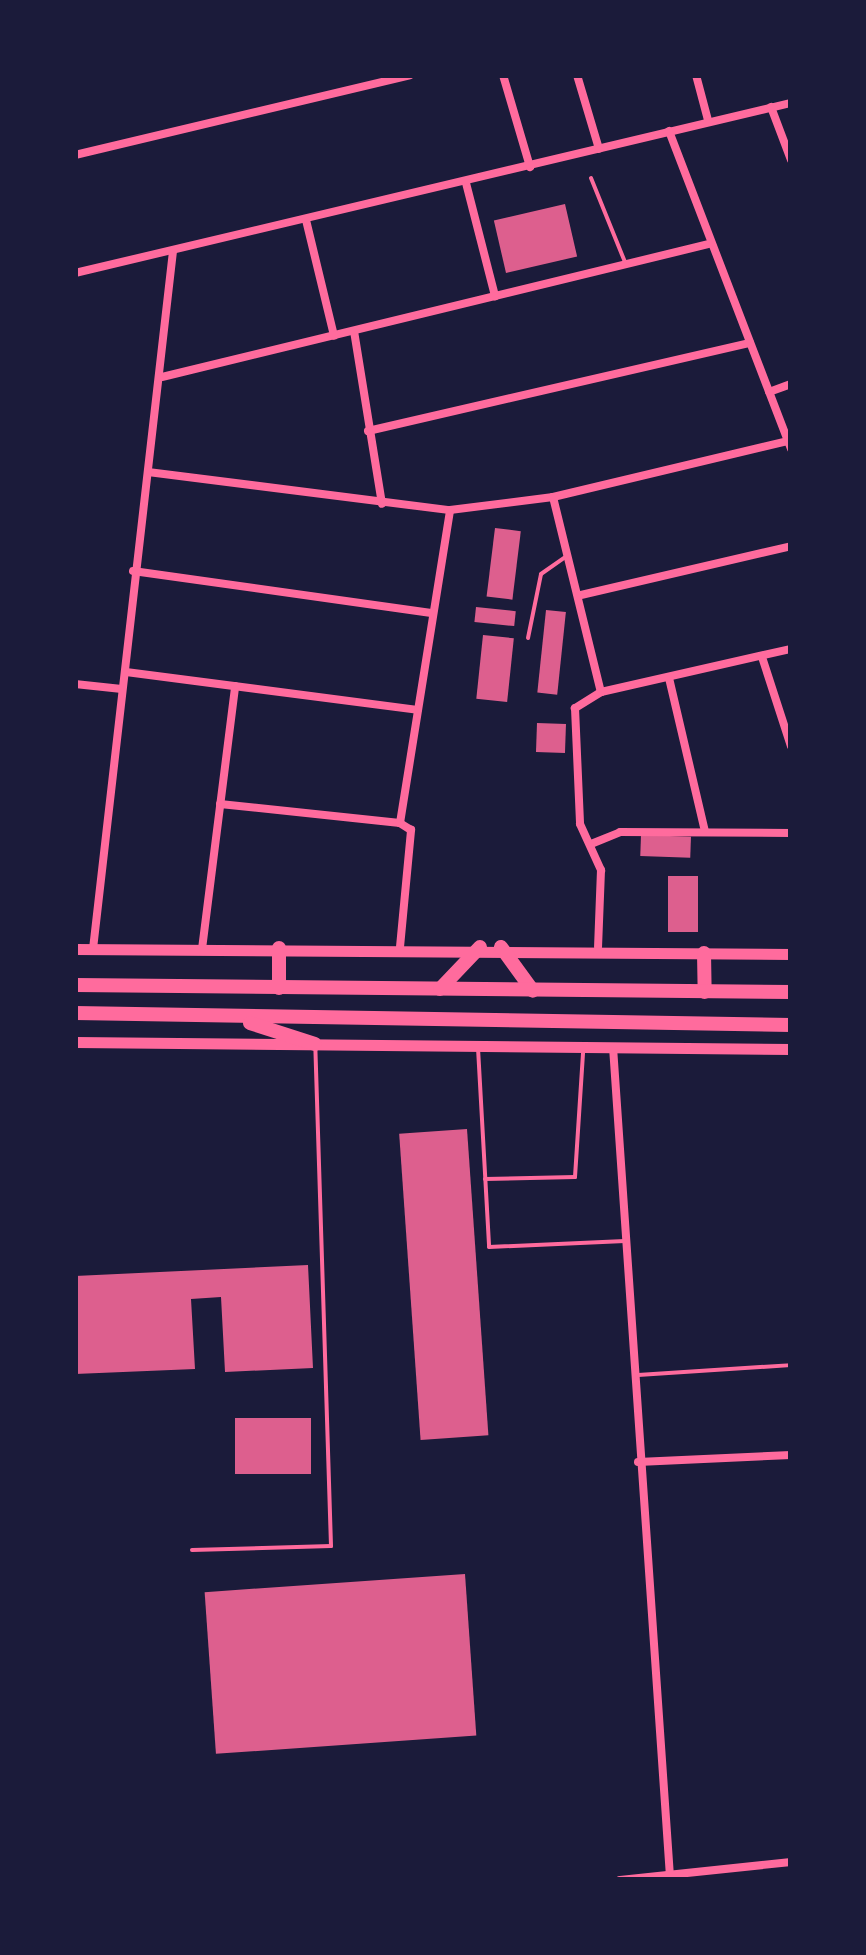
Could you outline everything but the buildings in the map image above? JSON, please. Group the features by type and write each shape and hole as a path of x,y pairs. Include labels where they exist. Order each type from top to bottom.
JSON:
{"highway":[{"path":"439,990 480,946"},
{"path":"501,946 533,991"},
{"path":"278,988 279,948"},
{"path":"704,954 705,992"},
{"path":"75,985 791,992"},
{"path":"75,1013 791,1025"},
{"path":"236,1018 315,1044"}],"main road":[{"path":"75,949 598,946 704,954 791,954"},
{"path":"75,1042 791,1048"}],"street":[{"path":"75,154 410,75"},
{"path":"504,75 530,167"},
{"path":"577,75 600,149"},
{"path":"696,75 708,120"},
{"path":"75,273 791,103"},
{"path":"770,108 791,160"},
{"path":"148,472 450,510 553,498 789,445 669,131"},
{"path":"466,183 495,296"},
{"path":"306,220 334,336"},
{"path":"162,377 709,244"},
{"path":"93,949 126,672 133,570 162,377 172,250"},
{"path":"354,331 382,504"},
{"path":"368,430 750,343"},
{"path":"769,392 791,384"},
{"path":"553,498 581,595 601,692"},
{"path":"400,822 450,510"},
{"path":"581,595 791,546"},
{"path":"133,570 433,612"},
{"path":"598,946 601,870 580,824 575,708 601,692 791,649"},
{"path":"762,657 791,746"},
{"path":"126,672 418,710"},
{"path":"670,678 705,832"},
{"path":"75,684 122,690"},
{"path":"202,949 235,686"},
{"path":"220,804 400,822 411,830 400,946"},
{"path":"591,844 620,832 791,832"},
{"path":"613,1047 638,1462 670,1876"},
{"path":"638,1462 791,1454"},
{"path":"620,1880 791,1862"}],"lane":[{"path":"592,178 626,264"},
{"path":"528,638 542,574 569,554"},
{"path":"192,1550 332,1546 315,1044"},
{"path":"478,1046 489,1247 625,1241"},
{"path":"485,1179 575,1178 583,1046"},
{"path":"633,1375 791,1364"}]}
